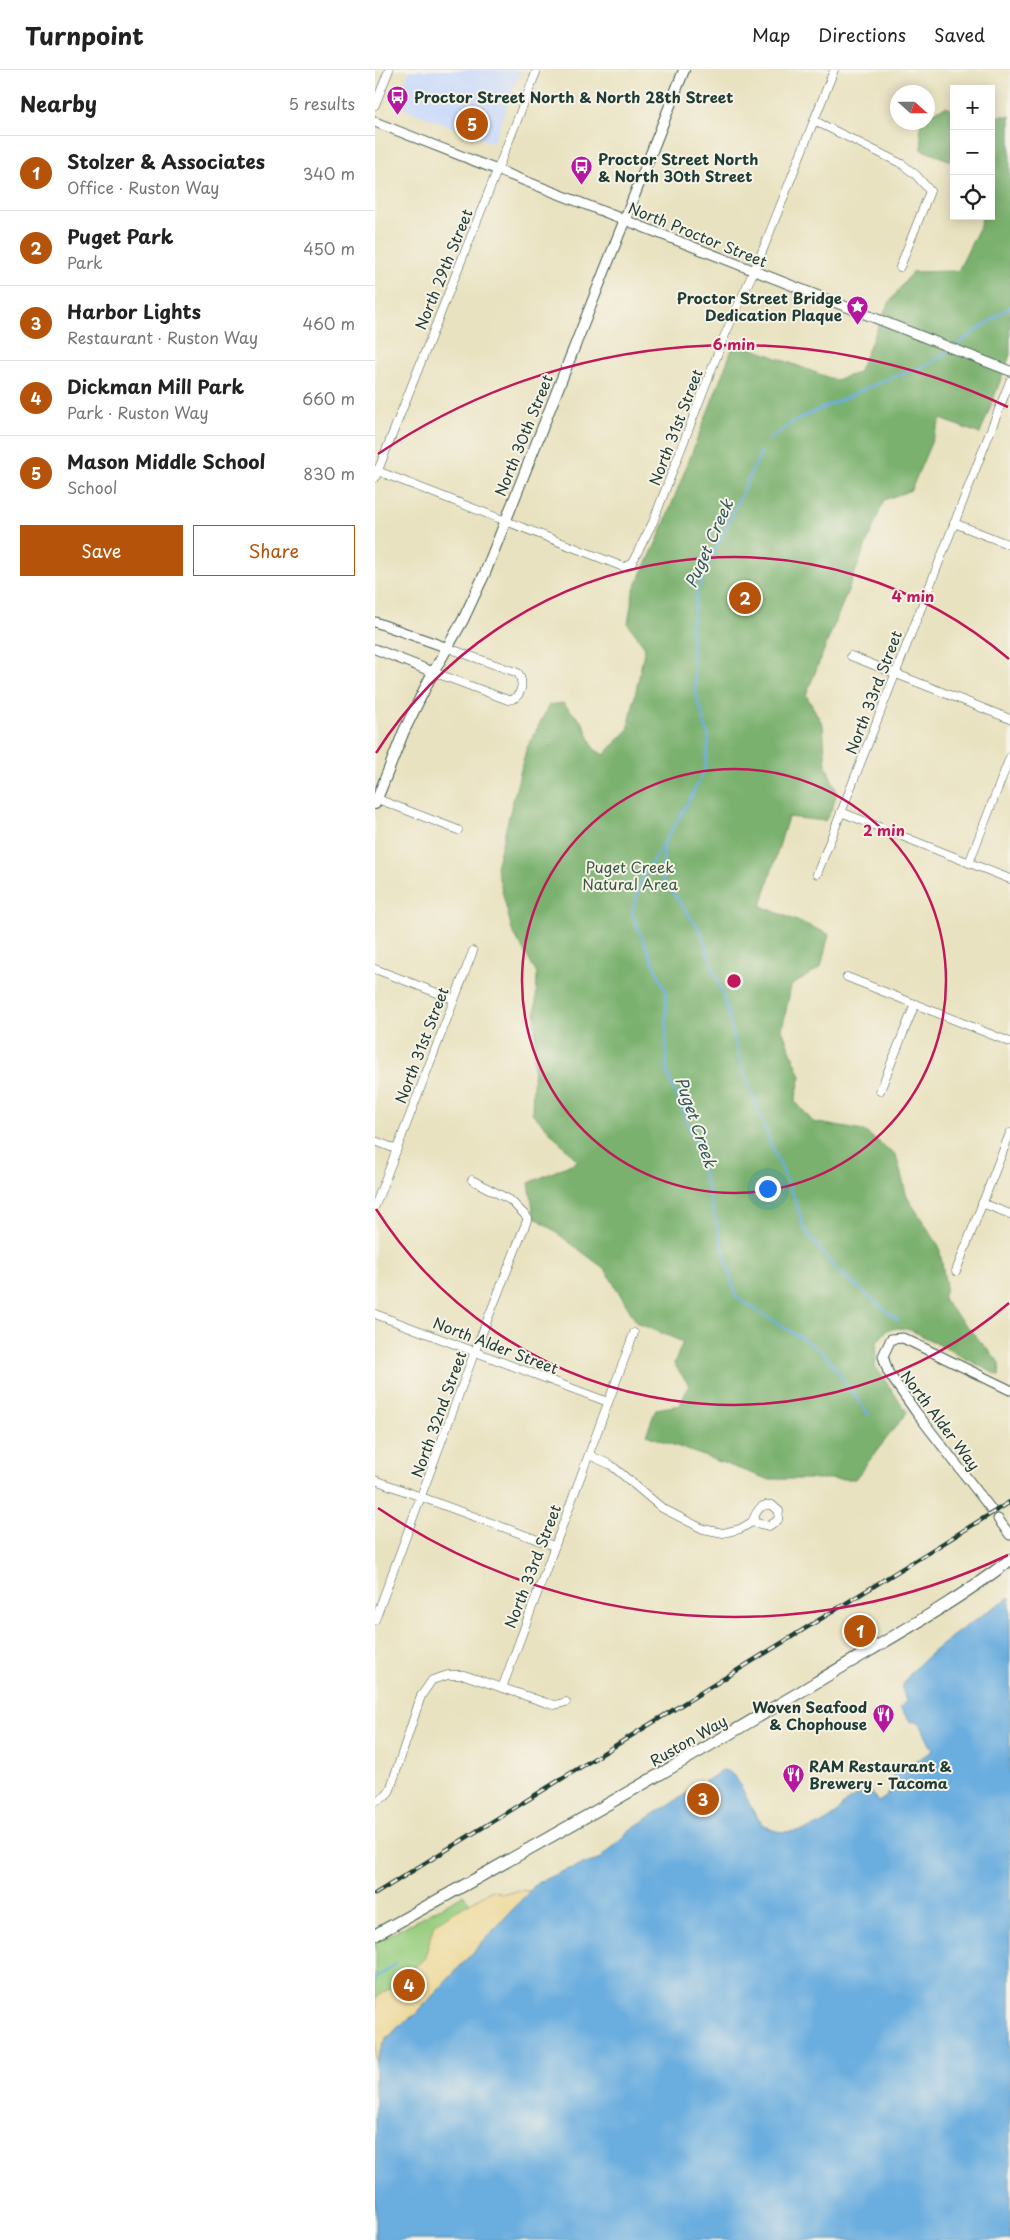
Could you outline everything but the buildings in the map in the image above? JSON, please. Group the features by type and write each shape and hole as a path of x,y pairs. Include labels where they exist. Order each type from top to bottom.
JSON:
{"main road":[{"name":"North 30th Street","path":"376,800 404,731 433,672 471,604 506,521 684,70"},
{"name":"Ruston Way","path":"375,1935 529,1850 751,1721 973,1589 1010,1560"}],"street":[{"path":"375,105 389,70"},
{"name":"North 29th Street","path":"376,473 537,70"},
{"name":"North 31st Street","path":"506,521 625,567 636,558 653,522 724,338 835,70"},
{"path":"815,121 903,164 930,191 901,267"},
{"name":"North Proctor Street","path":"375,122 1007,370"},
{"name":"North 33rd Street","path":"817,874 1010,381"},
{"path":"376,473 506,521"},
{"path":"954,523 1010,545"},
{"path":"375,622 518,673 522,682 520,692 517,697 508,700 375,649"},
{"path":"851,656 1010,718"},
{"path":"969,863 1010,757"},
{"path":"376,800 458,830"},
{"path":"841,812 1010,880"},
{"name":"North 31st Street","path":"375,1206 473,951"},
{"path":"375,969 453,999"},
{"path":"847,977 1010,1042"},
{"path":"880,1090 915,1004"},
{"path":"956,1271 1010,1133"},
{"path":"375,1141 396,1149"},
{"name":"North 32nd Street","path":"375,1620 475,1352 528,1218 506,1198 472,1180"},
{"path":"982,1203 1010,1214"},
{"name":"North Alder Street","path":"375,1314 608,1402"},
{"name":"North 33rd Street","path":"502,1688 634,1333"},
{"name":"North Alder Way","path":"991,1509 916,1412 884,1363 883,1356 891,1339 903,1338 915,1342 1010,1390"},
{"path":"589,1454 611,1465 662,1508 703,1528 723,1533 740,1529 752,1522"},
{"path":"375,1480 554,1546"},
{"path":"998,1519 1010,1535"},
{"path":"376,1801 386,1796 390,1790 421,1696 432,1680 456,1674 547,1703 555,1705 565,1702"}],"shaded area":[{"path":"409,70 521,70 493,143 396,106"}],"green space":[{"path":"946,107 950,108 950,160 922,150 921,130 935,130 935,111"},
{"name":"Puget Creek Natural Area","path":"995,116 1010,116 1010,355 980,434 941,419 911,490 884,500 806,695 823,725 826,766 837,792 832,809 825,821 788,817 761,906 829,934 821,967 791,986 782,1030 801,1076 795,1101 813,1122 864,1131 896,1155 907,1197 939,1246 946,1287 943,1300 1000,1363 999,1376 911,1330 898,1328 887,1330 877,1342 875,1366 907,1412 855,1479 767,1479 646,1435 656,1409 680,1405 689,1385 674,1364 683,1342 637,1323 605,1269 534,1216 529,1183 578,1161 532,1113 537,974 512,930 496,867 526,750 549,705 563,703 583,723 594,749 604,755 628,730 645,647 628,624 633,592 659,537 735,342 835,380 858,373 887,306 912,272 958,271 982,220 995,220"},
{"path":"463,1895 493,1930 381,2052 375,2064 375,1943"}],"sand":[{"path":"492,1890 504,1893 530,1891 416,2014 399,2026 384,2042 375,2063 375,1999 397,1983 425,1958 434,1924"}],"water":[{"path":"1010,1597 1010,2240 375,2240 375,2064 384,2043 399,2026 416,2014 537,1883 563,1871 598,1860 623,1838 628,1831 723,1770 731,1773 737,1779 758,1819 776,1831 798,1831 822,1824 834,1816 847,1802 863,1793 871,1792 878,1802 891,1789 894,1773 933,1751 920,1723 910,1721 900,1708 906,1701 902,1688 908,1677 950,1638"}],"waterway":[{"name":"Puget Creek","path":"954,347 1010,307"},
{"name":"Puget Creek","path":"769,440 798,419 885,380 928,365 949,350"},
{"name":"Puget Creek","path":"761,452 697,591 691,632 696,694 709,738 705,769 688,803 642,879 632,914 666,992 667,1072 695,1142 736,1297 823,1352 869,1415"},
{"path":"664,843 662,878 700,930 723,995 741,1064 806,1232 835,1268 898,1321"},
{"path":"375,1979 396,1964"}],"railway":[{"path":"375,1894 1010,1502"}],"place":[{"name":"Proctor Street North & North 28th Street","path":"398,115"},
{"name":"Mason Middle School","path":"472,124"},
{"name":"Proctor Street North & North 30th Street","path":"582,186"},
{"name":"Proctor Street Bridge Dedication Plaque","path":"858,325"},
{"name":"Puget Park","path":"745,598"},
{"name":"Stolzer & Associates","path":"860,1631"},
{"name":"Woven Seafood & Chophouse","path":"883,1734"},
{"name":"RAM Restaurant & Brewery - Tacoma","path":"793,1793"},
{"name":"Harbor Lights","path":"703,1799"},
{"name":"Dickman Mill Park","path":"409,1985"}]}
